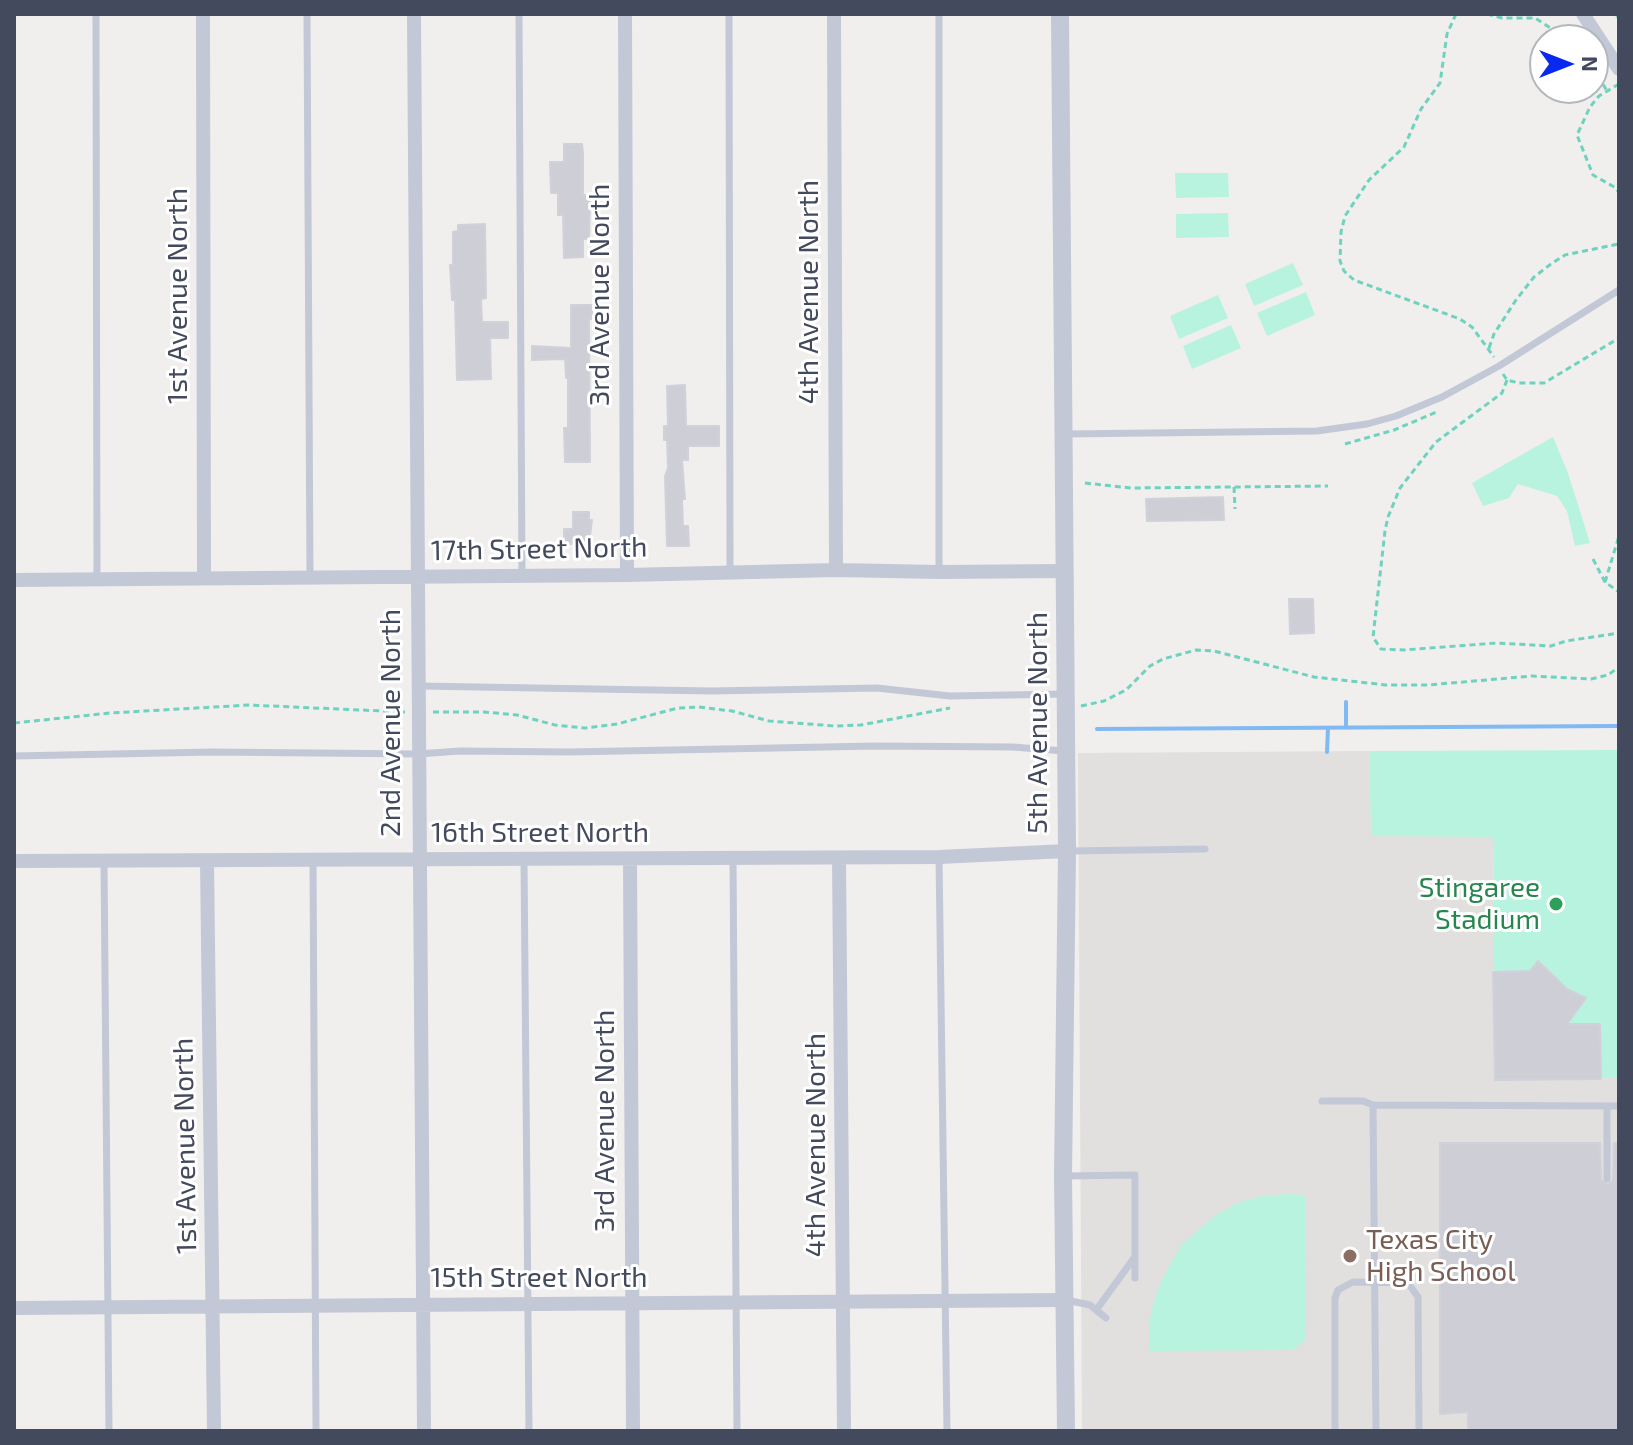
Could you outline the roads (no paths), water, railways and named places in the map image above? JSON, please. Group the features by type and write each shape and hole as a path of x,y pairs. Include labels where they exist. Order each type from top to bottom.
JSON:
{"street":[{"name":"1st Avenue North","path":"203,14 204,578"},
{"name":"2nd Avenue North","path":"414,14 424,1431"},
{"name":"3rd Avenue North","path":"625,14 627,575"},
{"name":"4th Avenue North","path":"834,14 836,570"},
{"name":"5th Avenue North","path":"1060,14 1067,851 1063,1176 1066,1431"},
{"path":"1583,14 1619,69"},
{"name":"17th Street North","path":"14,580 627,575 836,570 1064,571"},
{"name":"16th Street North","path":"14,861 839,858 1067,851"},
{"name":"4th Avenue North","path":"839,858 844,1431"},
{"name":"3rd Avenue North","path":"630,859 633,1431"},
{"name":"1st Avenue North","path":"207,860 214,1431"},
{"name":"15th Street North","path":"14,1308 1064,1300"}],"lane":[{"path":"96,14 97,579"},
{"path":"307,14 310,577"},
{"path":"519,14 522,576"},
{"path":"729,14 730,573"},
{"path":"939,14 939,572"},
{"path":"1065,434 1335,430 1367,424 1442,397 1499,366 1619,290"},
{"path":"417,686 712,691 877,688 950,696 1066,694"},
{"path":"14,756 212,752 418,754 876,746 1013,747 1066,751"},
{"path":"1067,851 1205,849"},
{"path":"939,857 947,1431"},
{"path":"733,859 737,1431"},
{"path":"313,860 316,1431"},
{"path":"524,860 529,1431"},
{"path":"104,861 109,1431"},
{"path":"1322,1101 1363,1101 1373,1105 1619,1106"},
{"path":"1373,1105 1376,1431"},
{"path":"1607,1106 1607,1179"},
{"path":"1063,1176 1135,1175 1135,1278"},
{"path":"1097,1309 1135,1256"},
{"path":"1335,1431 1335,1298 1343,1286 1353,1282 1408,1283 1418,1297 1419,1431"},
{"path":"1064,1300 1077,1301 1097,1309 1106,1318"}],"waterway":[{"path":"1346,702 1346,728"},
{"path":"1097,729 1619,726"},
{"path":"1327,752 1328,728"}],"place":[{"name":"Stingaree Stadium","path":"1556,904"},
{"name":"Texas City High School","path":"1350,1256"}]}
